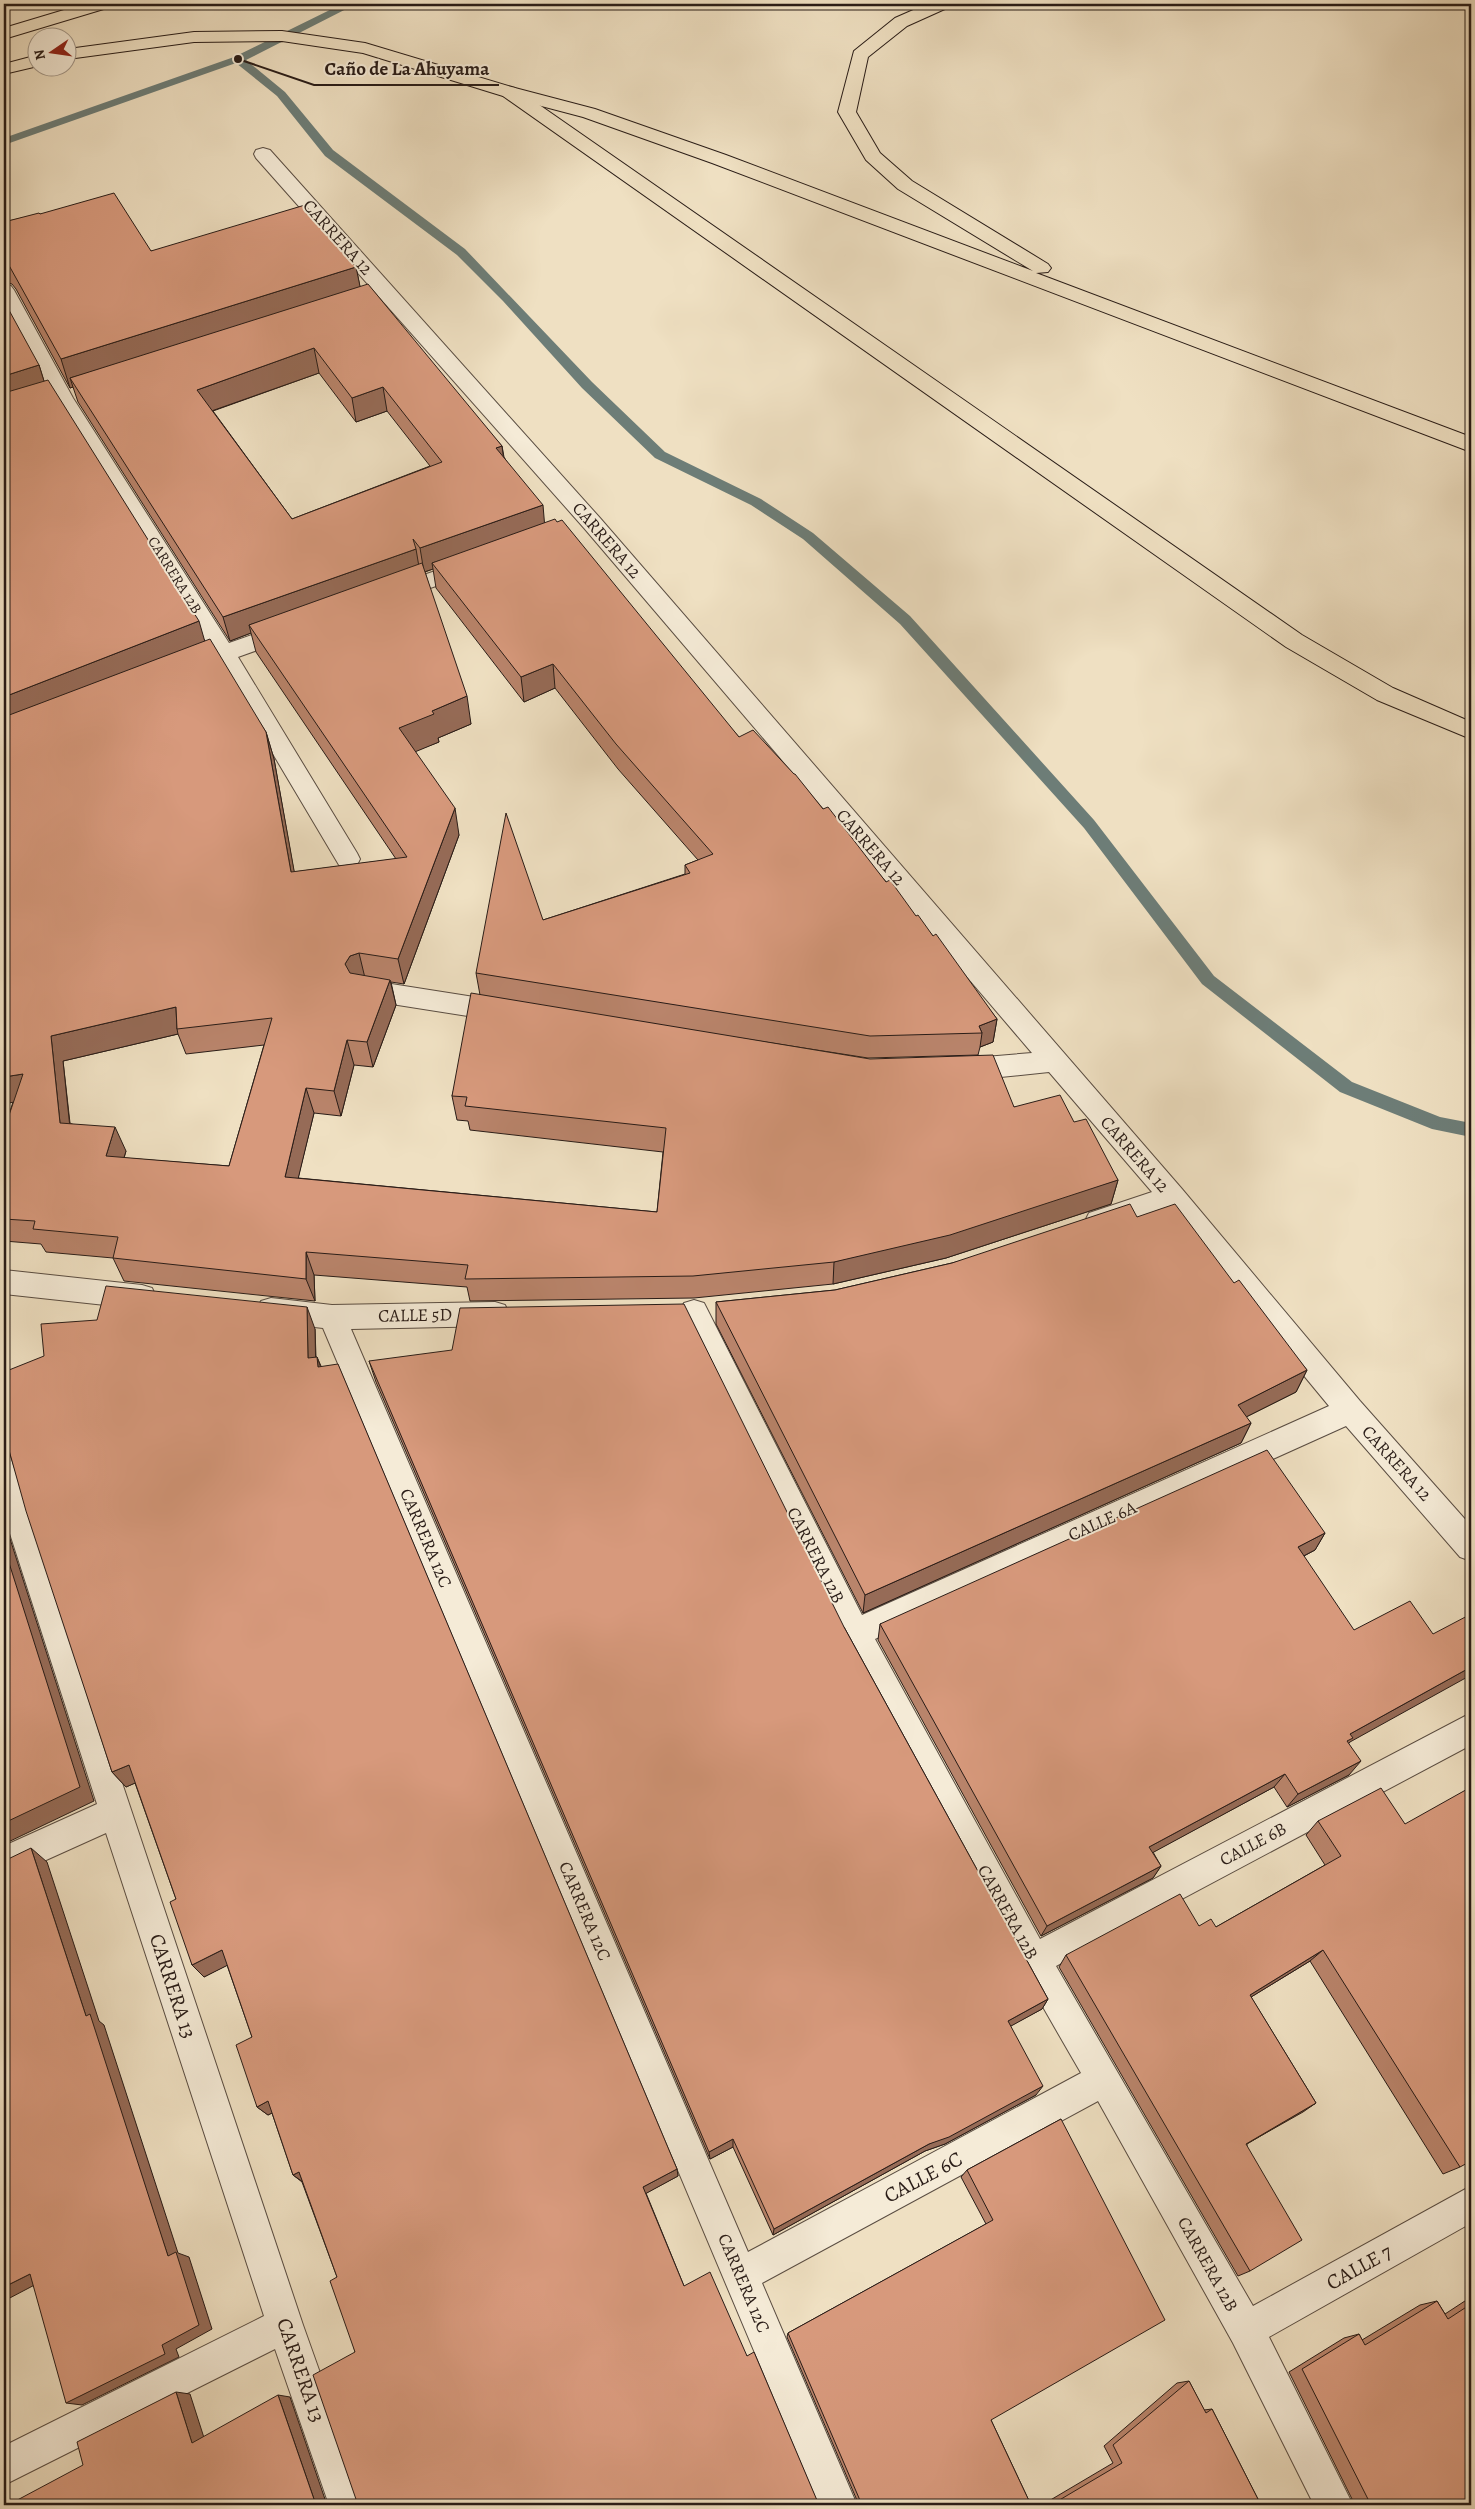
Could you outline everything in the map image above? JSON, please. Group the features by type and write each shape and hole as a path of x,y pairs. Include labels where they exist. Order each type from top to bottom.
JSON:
{"main road":[{"path":"4,34 101,4"},
{"path":"941,4 901,22 860,55 847,112 873,156 905,184 1097,302"},
{"path":"78,52 194,37 282,36 365,48 509,92 589,113 719,159 1462,441 1471,450"},
{"path":"4,69 28,63"},
{"path":"509,92 1294,641 1385,694 1471,731"}],"street":[{"name":"CARRERA 12","path":"263,154 382,298 1055,1061 1172,1197 1350,1410 1471,1547"},
{"name":"CARRERA 12B","path":"4,290 64,398 224,653 348,859"},
{"path":"371,601 491,559"},
{"path":"187,667 306,624"},
{"path":"366,990 534,1017"},
{"path":"941,1070 968,1070 1055,1061"},
{"path":"1078,1228 1172,1197"},
{"path":"4,1282 163,1299"},
{"name":"CALLE 5D","path":"242,1307 332,1317 518,1314"},
{"name":"CARRERA 12B","path":"694,1311 855,1633 1034,1960 1104,2079 1246,2330 1334,2505"},
{"name":"CARRERA 12C","path":"332,1317 838,2505"},
{"name":"CALLE 6A","path":"855,1633 1350,1410"},
{"name":"CARRERA 13","path":"4,1464 14,1535 116,1812 285,2325 348,2505"},
{"name":"CALLE 6B","path":"1034,1960 1471,1728"},
{"path":"4,1864 116,1812"},
{"name":"CALLE 6C","path":"741,2275 1104,2079"},
{"name":"CALLE 7","path":"1246,2330 1471,2204"},
{"path":"4,2466 285,2325"}],"building":[{"path":"114,193 151,251 305,205 356,267 61,359 4,257 4,222"},
{"path":"368,284 502,446 496,448 543,505 420,548 413,539 416,549 223,617 70,378","holes":["314,348 352,398 383,387 442,462 292,519 197,390"]},
{"path":"4,301 39,365 4,376"},
{"path":"48,380 199,621 4,697 4,393"},
{"path":"555,519 557,522 562,520 739,737 753,730 795,774 823,809 828,807 886,882 890,880 933,936 936,934 997,1019 979,1026 982,1033 870,1036 476,973 506,813 543,920 690,873 685,865 713,854 616,744 553,664 521,677 432,563"},
{"path":"422,563 467,696 432,711 434,714 399,728 455,808 398,959 359,953 350,956 345,964 350,973 390,980 367,1042 347,1040 334,1091 306,1088 285,1177 657,1212 666,1128 465,1106 467,1097 452,1096 471,993 870,1059 993,1055 1014,1107 1060,1095 1074,1122 1086,1119 1118,1180 950,1235 834,1262 693,1276 465,1279 468,1265 306,1252 306,1279 113,1258 118,1237 33,1229 35,1221 4,1219 4,1130 23,1074 4,1077 4,717 210,639 266,732 291,872 407,857 249,625","holes":["176,1007 177,1029 272,1018 229,1166 106,1156 115,1127 60,1123 51,1036"]},
{"path":"1130,1204 1137,1217 1175,1204 1234,1283 1239,1280 1307,1370 1238,1405 1251,1423 865,1595 716,1302 835,1290 952,1263"},
{"path":"106,1286 307,1307 308,1358 317,1357 318,1367 338,1364 677,2169 643,2187 684,2286 710,2272 747,2356 754,2352 819,2505 358,2505 313,2375 355,2352 330,2281 337,2277 299,2172 293,2175 268,2101 257,2107 236,2045 252,2037 222,1950 192,1965 170,1902 176,1899 129,1765 112,1772 26,1511 7,1443 4,1439 4,1372 44,1356 41,1324 97,1320"},
{"path":"684,1304 844,1627 1048,1999 1008,2021 1043,2086 949,2137 929,2144 774,2229 733,2139 709,2152 369,1361 452,1350 460,1308"},
{"path":"1267,1450 1325,1533 1298,1547 1354,1630 1410,1601 1433,1634 1471,1614 1471,1667 1350,1734 1353,1738 1347,1741 1361,1761 1298,1794 1285,1774 1149,1847 1161,1866 1047,1926 880,1624"},
{"path":"4,1547 80,1787 4,1823"},
{"path":"1471,1787 1471,2161 1460,2167 1323,1950 1250,1995 1316,2103 1246,2144 1302,2240 1250,2271 1066,1955 1180,1894 1199,1926 1211,1919 1216,1927 1341,1856 1318,1821 1381,1788 1405,1824"},
{"path":"31,1848 86,2016 90,2014 168,2256 176,2252 199,2325 162,2345 165,2354 66,2403 30,2274 4,2287 4,1861"},
{"path":"1061,2119 1165,2320 991,2420 1031,2505 862,2505 788,2333 993,2220 967,2170"},
{"path":"1437,2301 1448,2319 1471,2304 1471,2505 1371,2505 1302,2369 1359,2334 1365,2345"},
{"path":"1189,2381 1206,2413 1212,2409 1261,2505 1051,2505 1122,2463 1113,2445"},
{"path":"176,2392 192,2443 278,2395 316,2505 8,2505 83,2465 77,2442"}],"waterway":[{"path":"238,59 350,4"},
{"path":"4,142 238,59"},
{"path":"238,59 281,94 329,153 461,252 507,298 587,385 660,455 756,502 808,536 905,620 1089,824 1208,980 1346,1087 1438,1124 1471,1130"}],"place":[{"name":"Caño de La Ahuyama","path":"238,59"}]}
